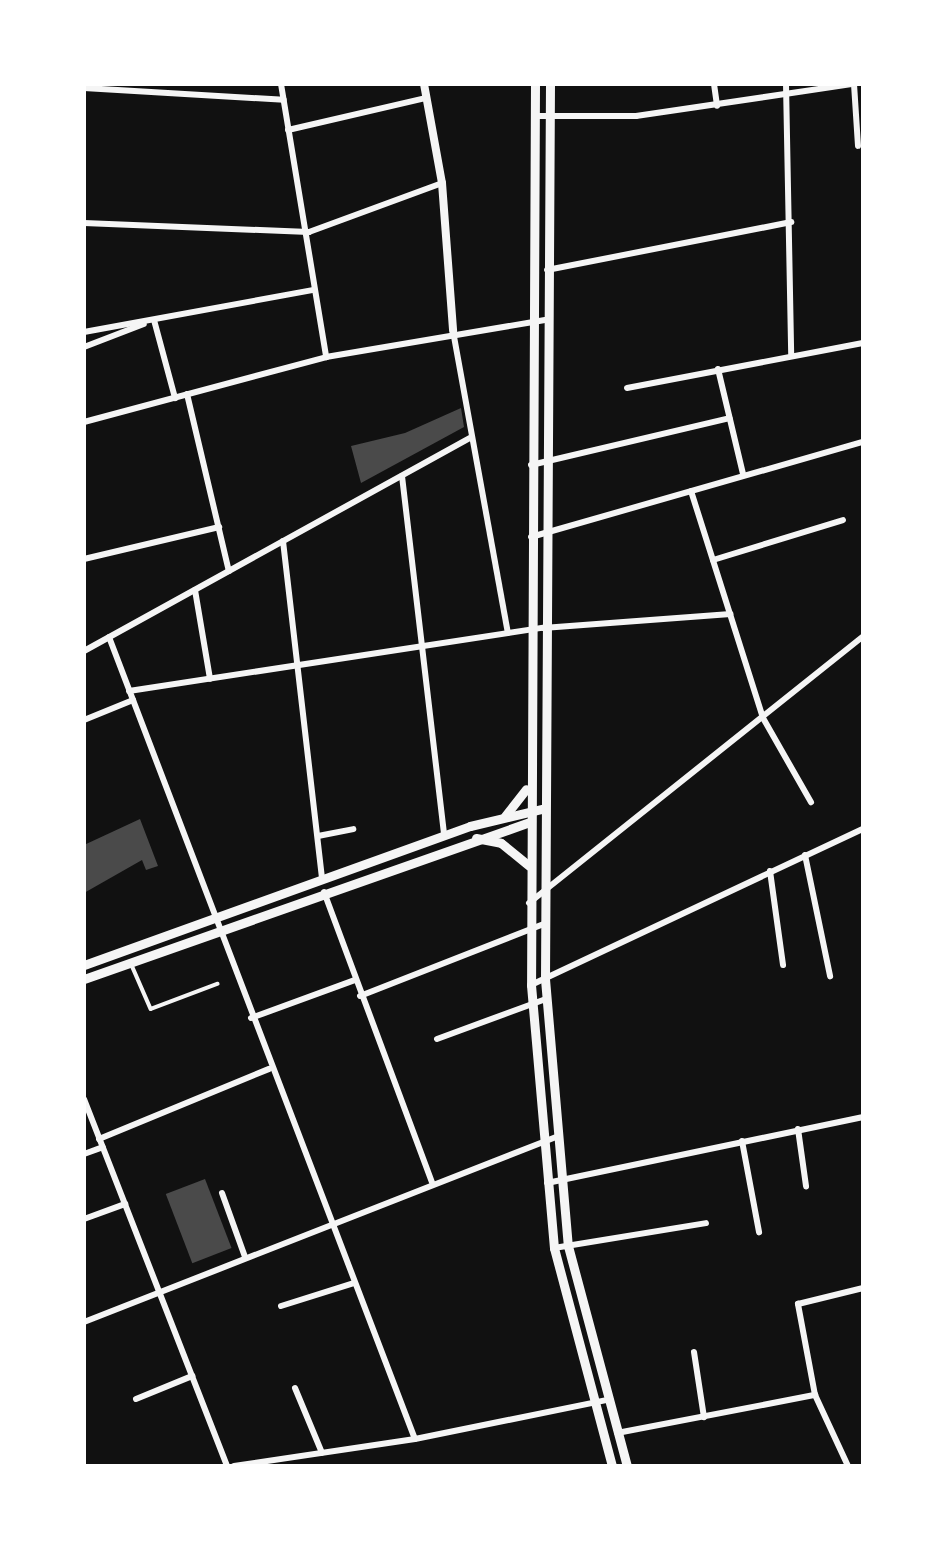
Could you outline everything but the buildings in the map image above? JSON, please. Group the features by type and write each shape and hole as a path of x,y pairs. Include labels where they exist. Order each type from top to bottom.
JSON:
{"main road":[{"path":"535,84 527,787 531,985 542,1142 554,1248 591,1403 612,1466"},
{"path":"550,84 542,628 546,999 556,1137 568,1246 606,1399 627,1466"},
{"path":"503,817 527,787"},
{"path":"84,965 444,835 503,817 542,809"},
{"path":"84,979 324,890 474,838 542,820"},
{"path":"474,838 501,843 530,867"},
{"path":"603,1436 617,1433"}],"street":[{"path":"281,84 309,232 312,290 326,357"},
{"path":"424,84 442,183 453,331 508,633"},
{"path":"713,84 717,106"},
{"path":"786,84 791,222 790,354"},
{"path":"534,116 717,106 786,98 853,84 858,146"},
{"path":"84,88 284,100"},
{"path":"288,130 426,98"},
{"path":"84,223 309,232 442,183"},
{"path":"546,271 791,222"},
{"path":"84,332 312,290"},
{"path":"84,347 158,318"},
{"path":"158,318 175,398"},
{"path":"84,422 326,357 453,331 545,320"},
{"path":"627,388 790,354 863,343"},
{"path":"718,369 743,474"},
{"path":"187,394 229,571"},
{"path":"531,465 730,418"},
{"path":"84,651 472,437"},
{"path":"529,538 743,474 863,442"},
{"path":"402,476 444,835"},
{"path":"691,491 763,718 811,803"},
{"path":"713,560 843,520"},
{"path":"84,559 219,527"},
{"path":"284,541 323,878"},
{"path":"195,590 210,679"},
{"path":"129,691 542,628 730,614"},
{"path":"529,903 543,897 863,636"},
{"path":"109,637 270,1069 415,1439"},
{"path":"84,720 132,700"},
{"path":"318,836 352,829"},
{"path":"531,985 863,829"},
{"path":"804,855 830,976"},
{"path":"770,871 783,965"},
{"path":"324,890 360,996 432,1183"},
{"path":"360,996 544,924"},
{"path":"251,1018 355,980"},
{"path":"437,1039 546,999"},
{"path":"99,1139 270,1069"},
{"path":"84,1099 227,1466"},
{"path":"547,1183 863,1117"},
{"path":"798,1129 806,1186"},
{"path":"84,1322 432,1183 556,1137"},
{"path":"743,1141 759,1232"},
{"path":"84,1154 103,1147"},
{"path":"222,1193 245,1257"},
{"path":"84,1219 125,1204"},
{"path":"554,1248 706,1223"},
{"path":"281,1306 354,1283"},
{"path":"848,1466 815,1395 799,1304 863,1288"},
{"path":"694,1352 704,1417"},
{"path":"136,1399 192,1376"},
{"path":"295,1388 322,1453"},
{"path":"617,1433 815,1395"},
{"path":"234,1466 415,1439 606,1399"}],"lane":[{"path":"130,962 151,1009 217,984"}]}
